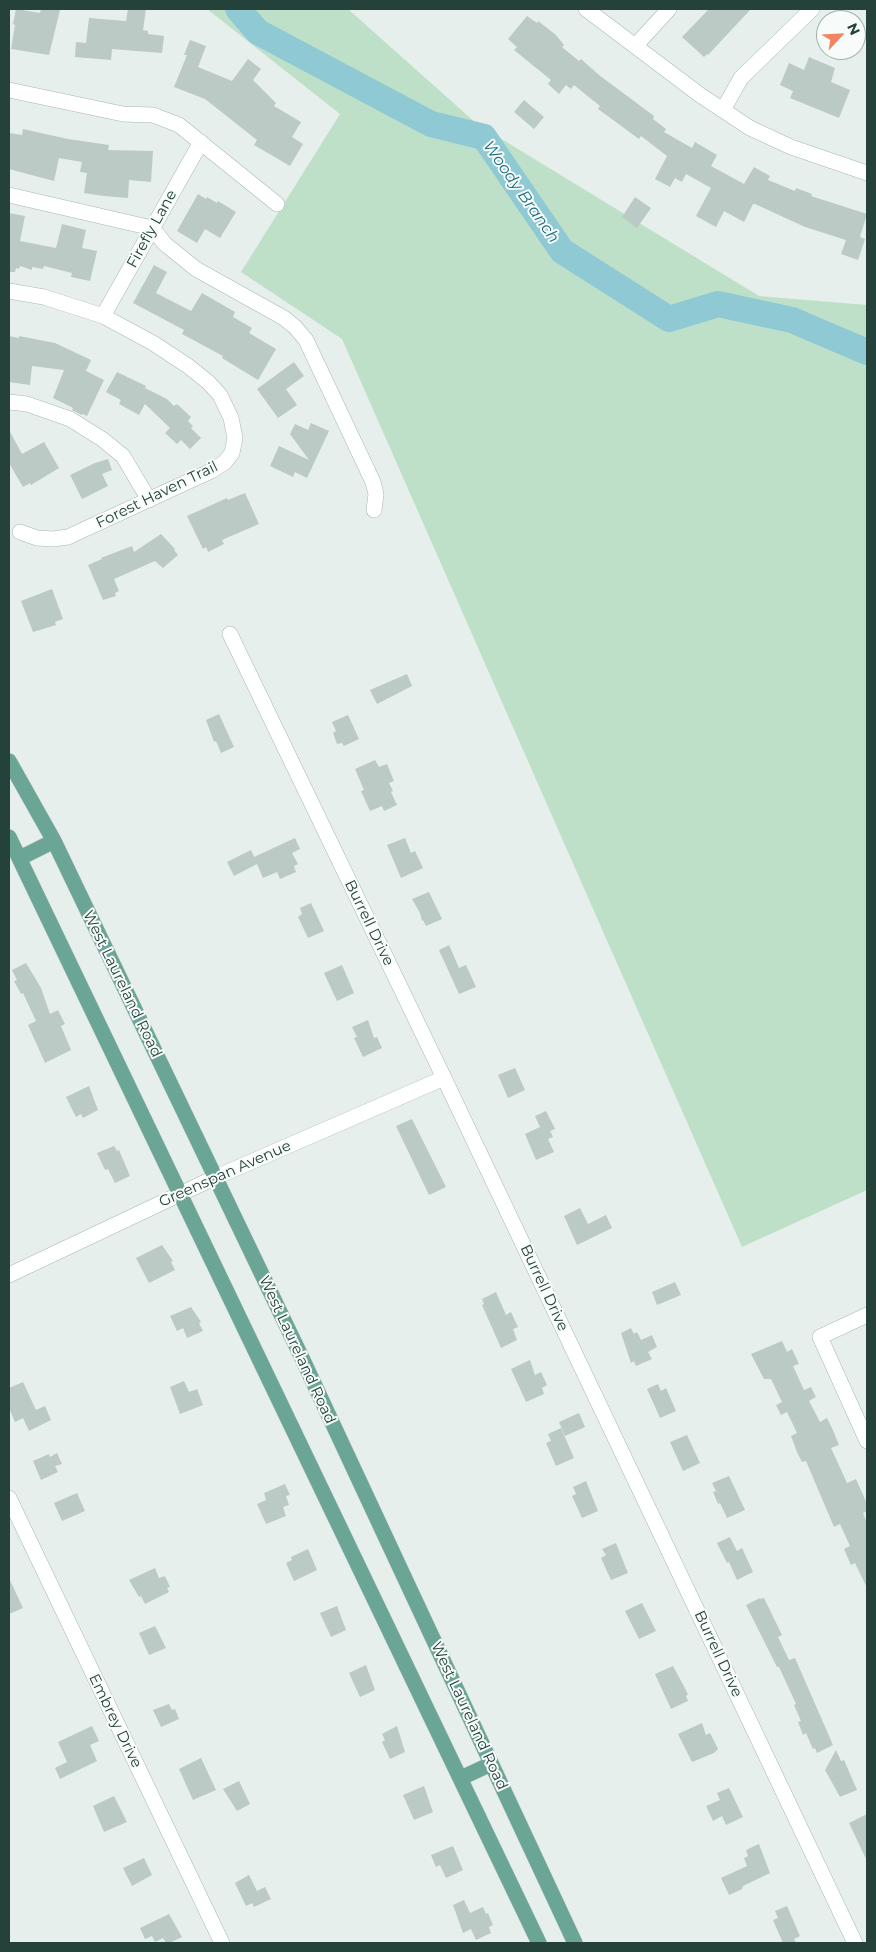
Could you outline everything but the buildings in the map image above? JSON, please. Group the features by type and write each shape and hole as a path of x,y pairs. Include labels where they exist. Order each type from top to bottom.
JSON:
{"main road":[{"name":"West Laureland Road","path":"9,761 54,841 306,1367 575,1943"},
{"path":"9,837 179,1195 461,1778 538,1943"},
{"path":"20,858 54,841"},
{"path":"461,1778 491,1764"}],"street":[{"path":"586,9 700,95 750,128 791,148 867,172"},
{"path":"636,45 669,9"},
{"path":"723,110 741,78 812,9"},
{"path":"9,90 123,114 153,115 179,125 277,204"},
{"name":"Firefly Lane","path":"103,316 200,142"},
{"path":"9,195 152,228 165,244 196,269 284,318 306,340 373,482 376,494 374,510"},
{"name":"Forest Haven Trail","path":"9,291 44,297 103,316 188,366 208,382 220,395 231,418 236,438 232,453 224,463 212,471 68,537 53,540 37,538 20,532"},
{"path":"9,402 27,404 70,420 102,440 123,456 149,500"},
{"name":"Burrell Drive","path":"230,634 444,1078 855,1943"},
{"name":"Greenspan Avenue","path":"9,1275 214,1178 444,1078"},
{"path":"867,1315 820,1337 867,1441"},
{"name":"Embrey Drive","path":"9,1498 222,1943"}],"green space":[{"path":"207,9 348,9 477,124 759,296 867,305 867,1190 742,1247 342,339 241,272 340,114"}],"waterway":[{"name":"Woody Branch","path":"238,9 258,32 431,124 484,137 562,251 669,319 718,304 792,320 867,352"}]}
